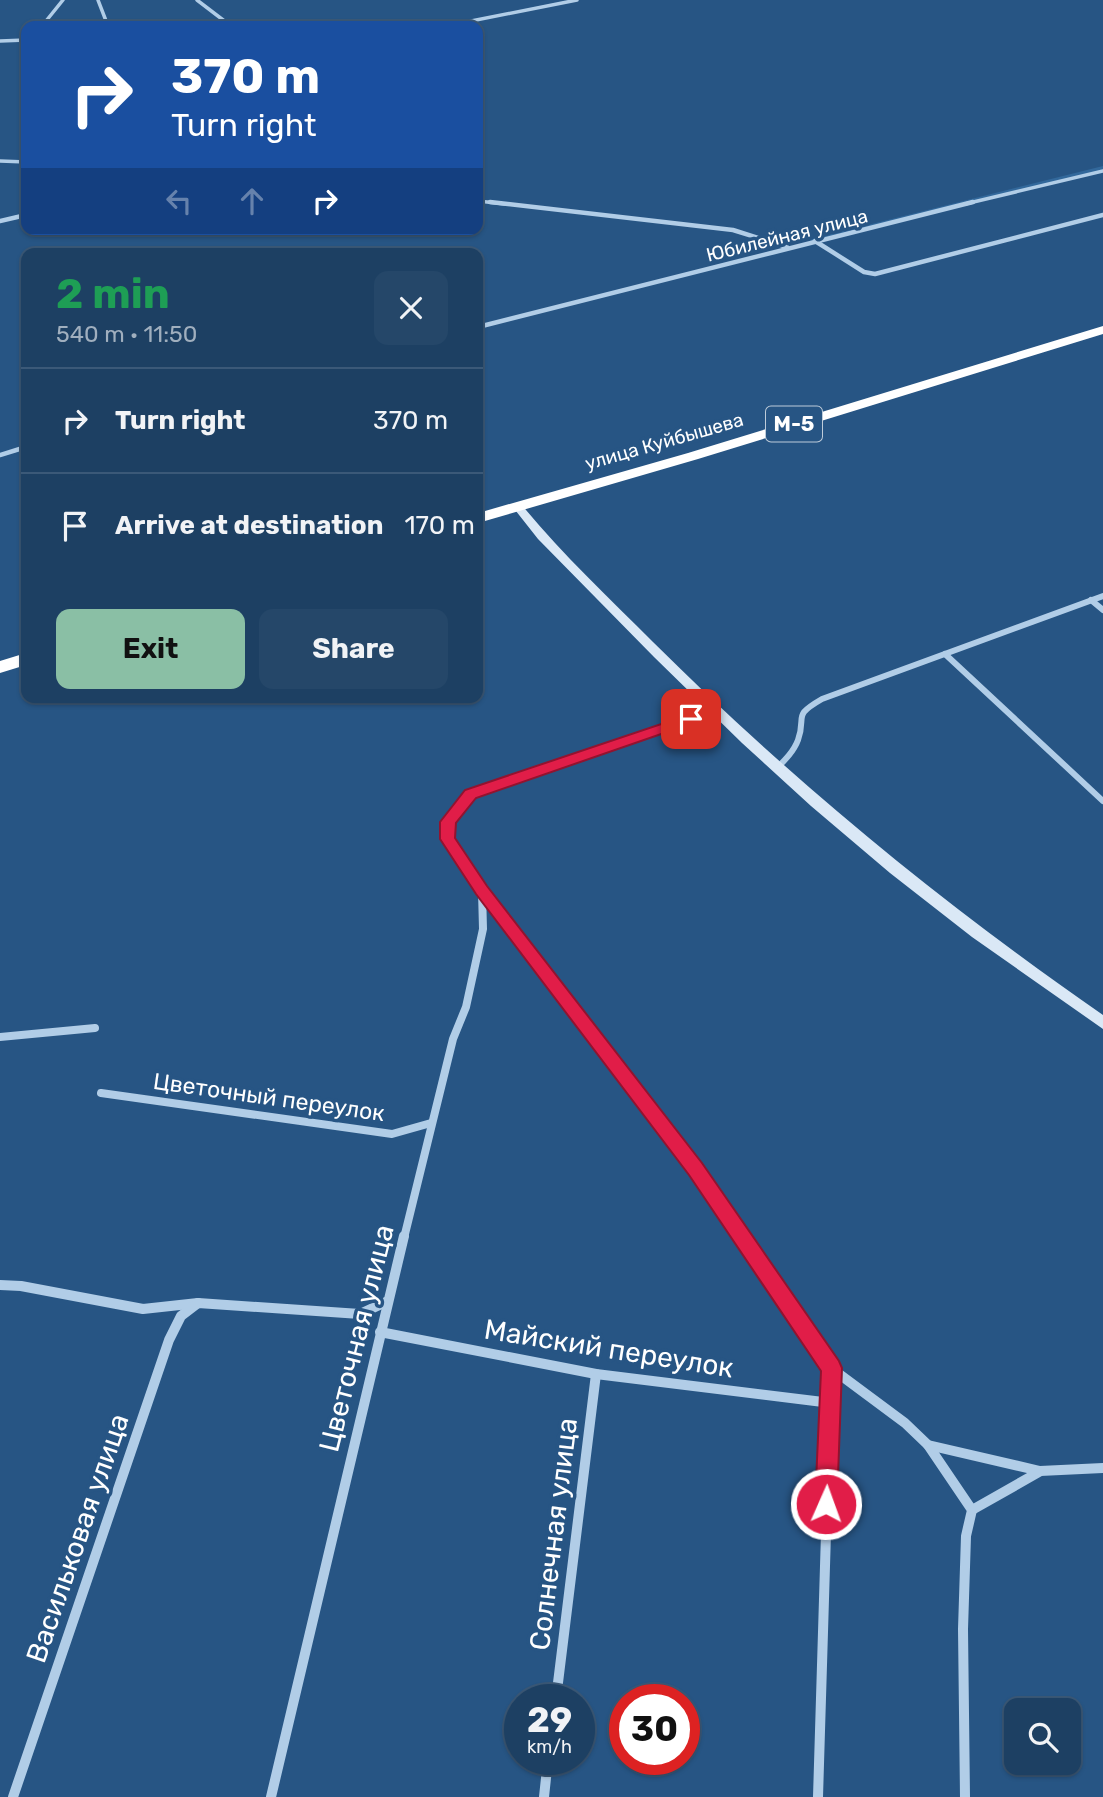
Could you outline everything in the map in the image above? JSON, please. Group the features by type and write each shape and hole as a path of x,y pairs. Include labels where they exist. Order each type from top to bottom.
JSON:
{"highway":[{"name":"улица Куйбышева","path":"483,516 693,456 1103,330"},
{"path":"0,667 21,661"}],"street":[{"path":"46,21 63,0"},
{"path":"98,0 106,21"},
{"path":"197,0 224,21"},
{"path":"471,21 577,0"},
{"path":"0,41 21,40"},
{"path":"0,161 21,162"},
{"name":"Юбилейная улица","path":"483,326 788,247 1103,172"},
{"path":"483,202 733,230 788,247"},
{"path":"816,241 864,272 875,274 1103,215"},
{"path":"0,221 21,216"},
{"path":"0,455 21,449"},
{"path":"517,506 542,537 777,768 864,843 972,929 1103,1023"},
{"path":"777,768 797,746 802,734 799,719 808,707 822,699 1103,596"},
{"path":"1091,600 1103,610"},
{"path":"945,654 1103,801"},
{"path":"716,709 541,772 494,784 470,794 448,822 448,839 481,890 667,1130 738,1228 831,1368 905,1423 928,1445 972,1510"},
{"name":"Цветочная улица","path":"271,1797 431,1123 453,1038 466,1007 483,929 481,890"},
{"path":"0,1037 95,1028"},
{"name":"Цветочный переулок","path":"101,1093 392,1133 431,1123"},
{"path":"0,1285 21,1286 143,1309 198,1303 360,1314 388,1301"},
{"name":"Васильковая улица","path":"13,1797 169,1340 181,1316 198,1303"},
{"name":"Майский переулок","path":"380,1332 596,1374 831,1403"},
{"path":"818,1797 831,1368"},
{"name":"Солнечная улица","path":"558,1684 596,1374"},
{"path":"928,1445 1040,1471 1103,1468"},
{"path":"965,1797 966,1536 972,1510 1040,1471"},
{"path":"544,1797 546,1775"}],"shaded area":[{"path":"1103,166 1103,171 809,242 812,239"}],"route":[{"path":"691,719 470,794 448,822 448,839 481,890 696,1169 831,1368 826,1504"}]}
